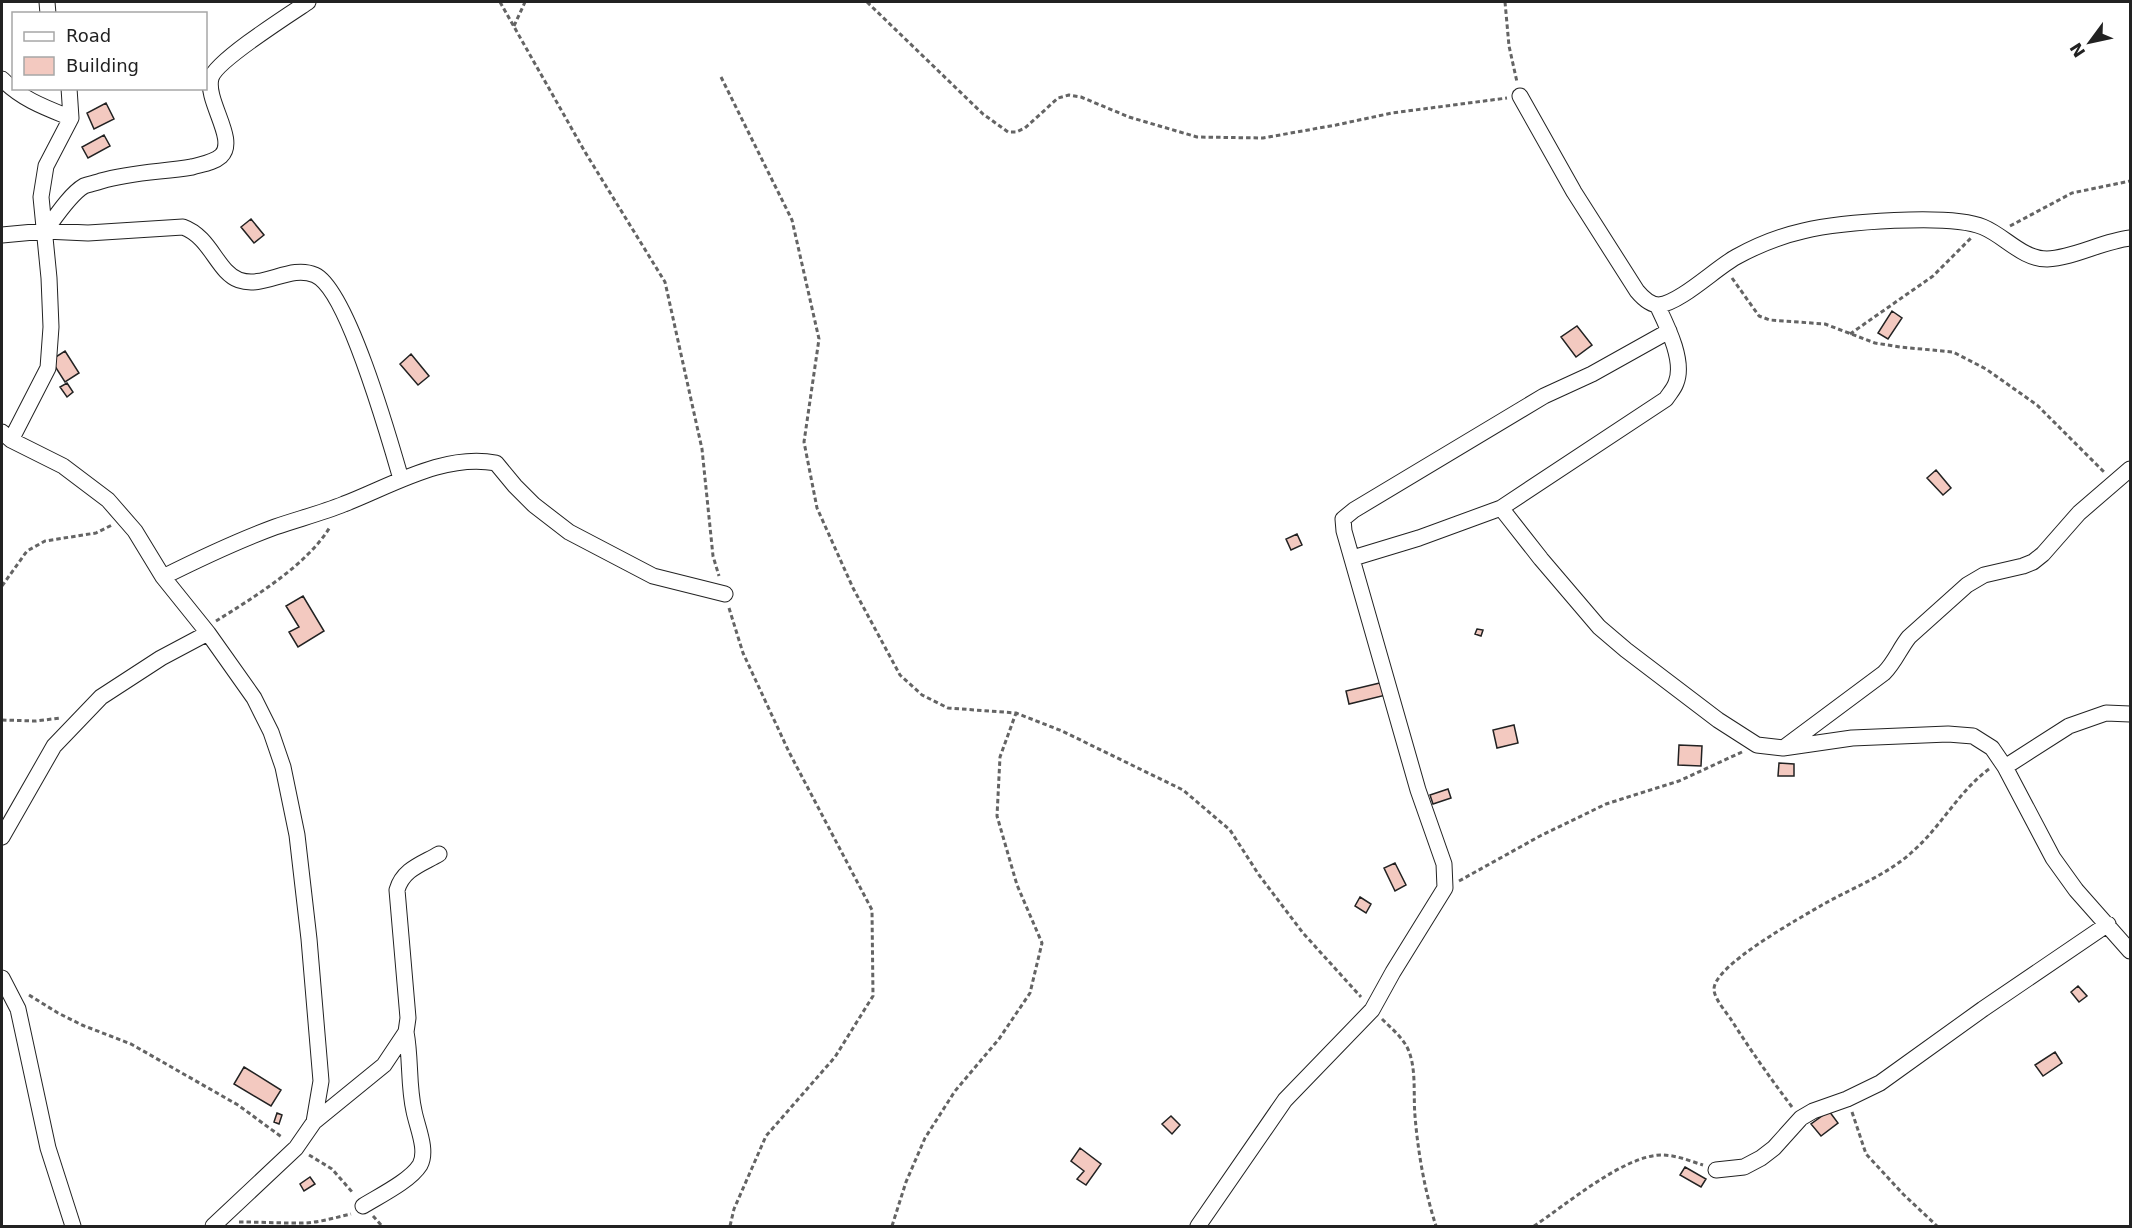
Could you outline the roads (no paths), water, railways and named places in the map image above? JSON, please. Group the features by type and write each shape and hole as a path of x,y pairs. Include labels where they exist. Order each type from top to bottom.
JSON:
{"street":[{"path":"45,231 60,210 83,187 120,176 168,171 209,163 221,156 227,147 227,139 210,89 212,76 225,61 308,2"},
{"path":"12,90 29,101 71,118"},
{"path":"69,90 71,118 46,166 41,197 51,327 48,368 6,436 63,466 108,500 135,531 163,577 206,631 254,698 271,732 283,767 297,835 309,939 321,1082 314,1122"},
{"path":"1520,96 1574,192 1636,291 1646,301 1658,305 1687,291 1736,257 1768,243 1824,226 1937,220 1964,221 1989,230 2033,257 2048,259 2130,238"},
{"path":"2,236 45,231 88,233 183,227 194,231 236,279 252,283 301,271 315,275 336,297 348,325 381,408 401,479"},
{"path":"1353,558 1419,538 1501,508 1666,399 1677,383 1680,366 1658,305"},
{"path":"1198,1227 1285,1100 1372,1010 1445,888 1444,864 1418,790 1344,531 1343,519 1354,510 1545,396 1592,374 1669,331"},
{"path":"163,577 205,556 274,527 344,504 415,473 463,462 496,463 514,486 534,505 569,532 653,576 725,594"},
{"path":"1783,748 1884,673 1893,665 1909,637 1967,585 1984,575 2033,562 2043,554 2079,513 2130,468"},
{"path":"1501,508 1599,627 1709,713 1757,745 1783,748 1852,738 1948,734 1973,736 1992,748 2003,764 2053,858 2076,890 2130,951"},
{"path":"2,837 54,746 101,697 206,631"},
{"path":"2003,764 2069,726 2106,713 2130,714"},
{"path":"365,1207 402,1182 418,1168 423,1158 413,1108 397,890 400,880 409,871 439,854"},
{"path":"1716,1170 1744,1167 1761,1158 1774,1148 1801,1118 1880,1083 2108,924"},
{"path":"2,978 18,1009 48,1148 73,1227"},
{"path":"214,1225 296,1148 314,1122 384,1065 406,1032"}]}
